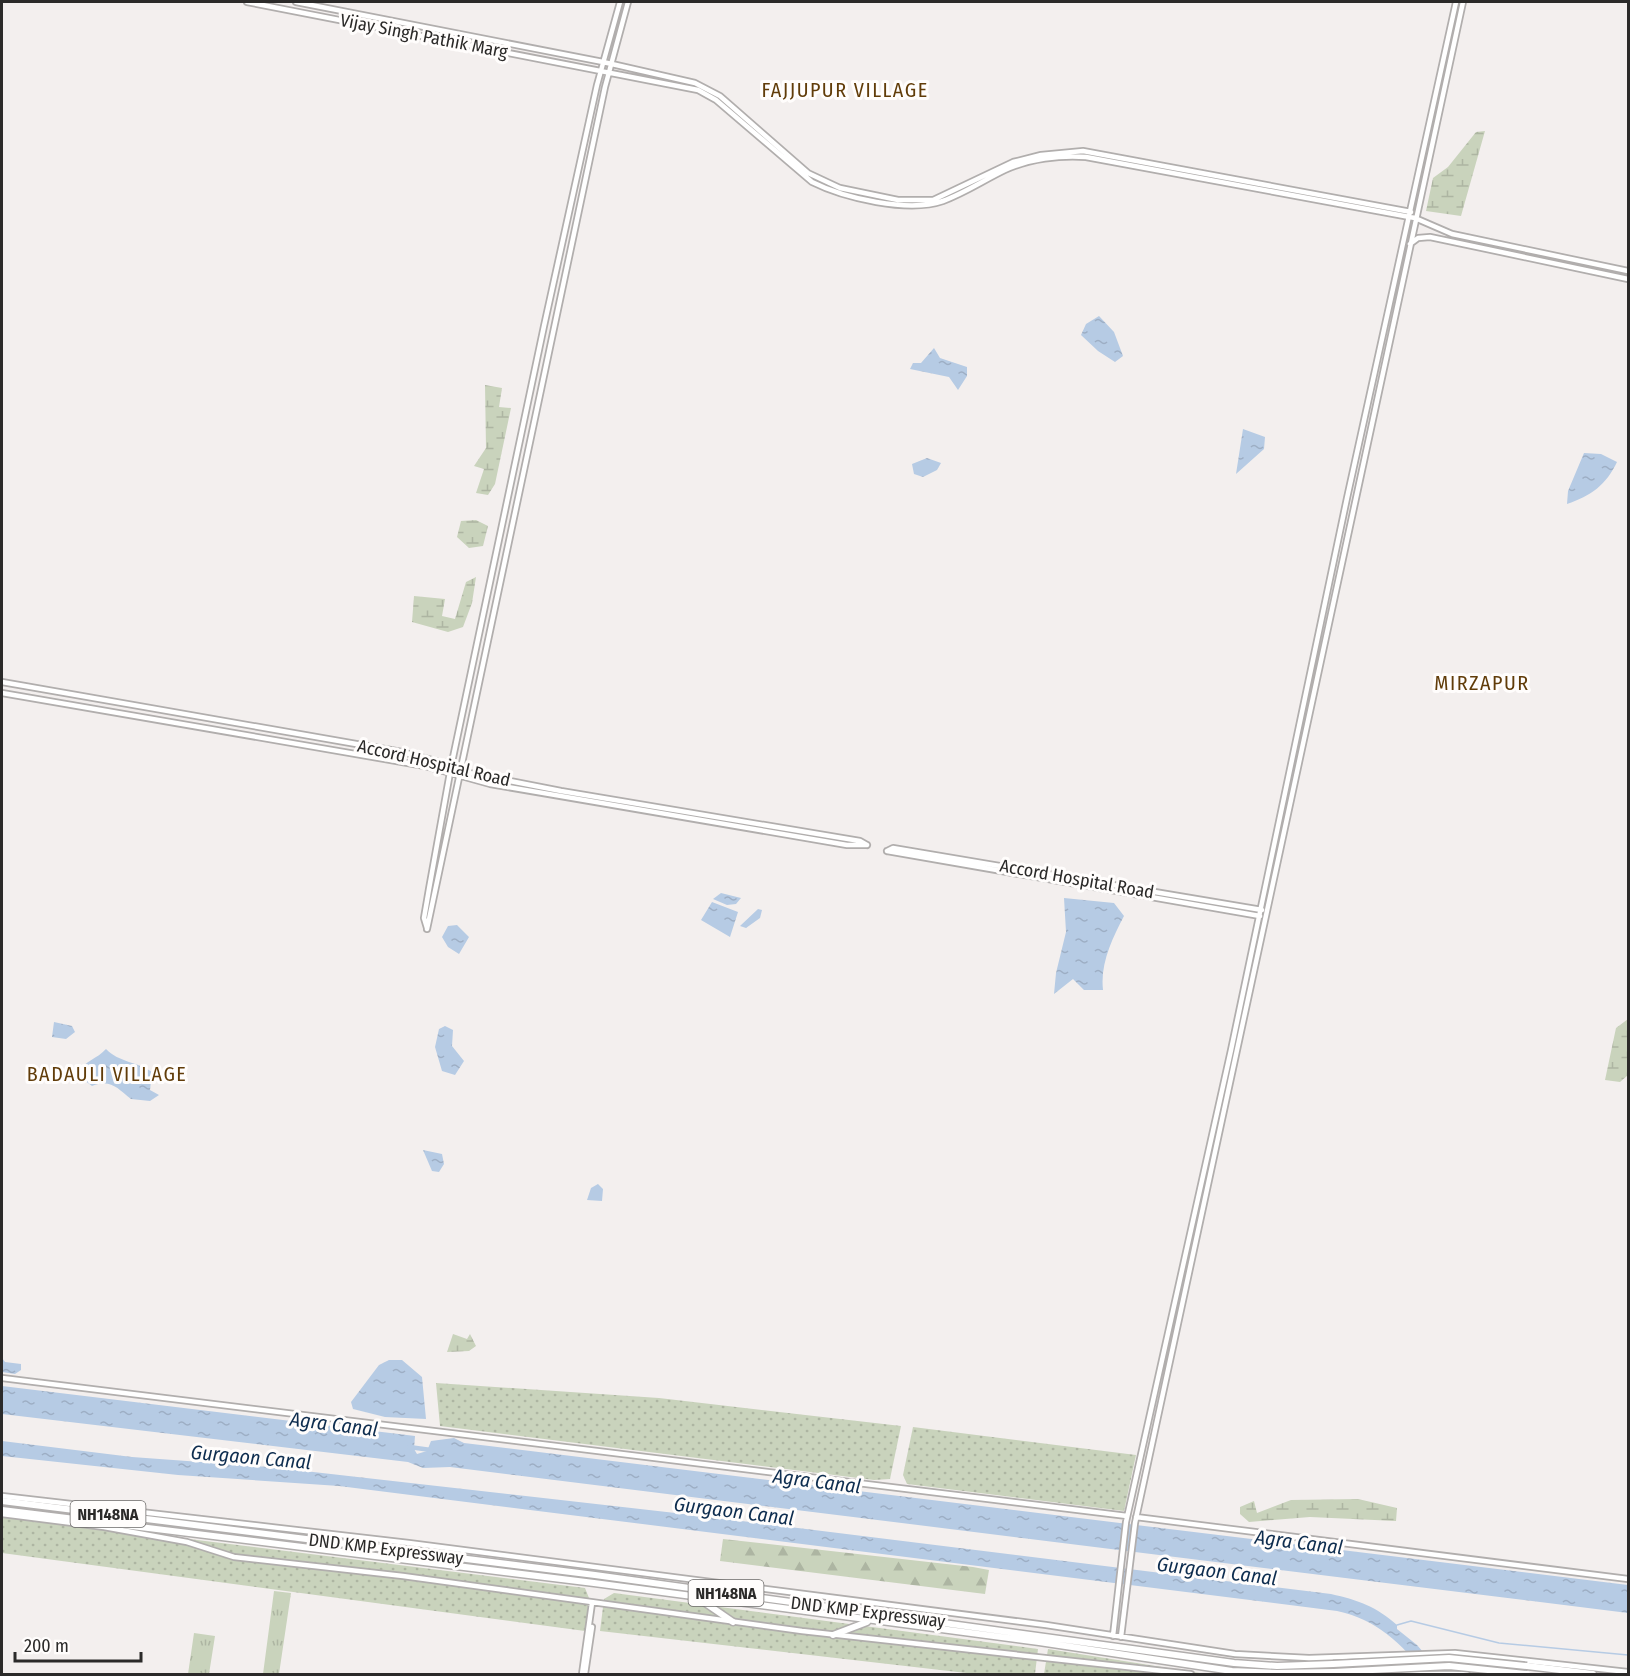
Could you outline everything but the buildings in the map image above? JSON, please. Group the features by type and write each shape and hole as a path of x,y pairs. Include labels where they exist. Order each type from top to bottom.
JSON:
{"highway":[{"name":"DND KMP Expressway","path":"2,1501 414,1552 1038,1634 1234,1663 1277,1666 1449,1658 1529,1671"},
{"name":"DND KMP Expressway","path":"2,1512 214,1535 401,1559 1050,1643 1232,1671 1277,1674 1449,1666 1593,1674"},
{"path":"699,1598 733,1622"},
{"path":"833,1635 870,1621"}],"street":[{"name":"Vijay Singh Pathik Marg","path":"248,2 673,84 708,94 812,182 831,190 879,201 916,205 937,203 1018,165 1073,156 1099,158 1409,214"},
{"name":"Vijay Singh Pathik Marg","path":"296,2 603,62 612,66 694,83 713,90 808,173 840,188 874,196 917,201 933,200 1013,162 1041,155 1083,151 1409,214"},
{"path":"620,2 600,71 451,767 424,918 427,929 610,73 628,2"},
{"path":"1113,1636 1127,1519 1218,1113 1259,913 1456,2"},
{"path":"1121,1637 1136,1517 1462,2"},
{"path":"1409,214 1416,215 1452,234 1629,271"},
{"path":"1410,244 1418,238 1430,237 1629,279"},
{"name":"Accord Hospital Road","path":"2,682 402,752 451,767 459,774 860,841 867,845"},
{"path":"2,693 272,738 459,774"},
{"path":"887,851 1267,914"},
{"path":"2,1378 891,1485 1127,1519"},
{"path":"2,1496 237,1521 1235,1654 1346,1657 1455,1653 1629,1672"},
{"path":"2,1512 187,1542 234,1557 403,1576 833,1635 1191,1674"},
{"path":"1136,1517 1629,1579"},
{"path":"583,1674 594,1603"},
{"path":"1346,1657 1347,1674"},
{"path":"1494,1674 1496,1658"},
{"path":"1395,1674 1464,1674"}],"green space":[{"path":"1485,131 1461,216 1426,211 1433,178 1448,167 1476,132"},
{"path":"485,385 502,388 499,407 511,408 495,484 488,495 476,493 484,469 474,466 486,448"},
{"path":"476,520 488,526 483,546 469,548 457,537 461,521"},
{"path":"476,577 472,603 463,627 448,632 412,622 414,596 445,599 442,616 455,619 466,582"},
{"path":"1628,1019 1628,1075 1620,1082 1605,1080 1616,1028"},
{"path":"453,1334 467,1339 470,1334 476,1346 469,1351 447,1352"},
{"path":"436,1383 659,1398 901,1426 890,1479 874,1480 440,1426"},
{"path":"913,1427 1136,1455 1124,1511 907,1484 903,1475"},
{"path":"1358,1499 1397,1508 1396,1521 1310,1517 1249,1522 1240,1514 1240,1507 1254,1501 1257,1513 1291,1500"},
{"path":"2,1516 585,1588 589,1598 585,1631 2,1553"},
{"path":"723,1539 989,1570 985,1594 720,1561"},
{"path":"274,1591 291,1593 279,1674 263,1674"},
{"path":"614,1593 1038,1649 1035,1674 975,1674 600,1631 604,1599"},
{"path":"194,1633 215,1636 209,1674 188,1674"},
{"path":"1048,1649 1206,1674 1044,1674"}],"water":[{"path":"1099,316 1114,332 1123,356 1115,362 1098,351 1081,335 1086,324"},
{"path":"934,348 940,358 967,367 967,376 958,390 949,377 910,369 913,363 921,363"},
{"path":"1243,429 1265,437 1264,449 1236,474"},
{"path":"1584,453 1601,454 1617,462 1597,489 1567,504 1568,491"},
{"path":"927,458 941,463 937,470 923,477 914,474 912,464"},
{"path":"721,893 741,898 736,904 727,905 713,899"},
{"path":"1064,898 1114,903 1124,916 1105,961 1103,990 1084,990 1073,979 1054,994 1056,973 1066,932"},
{"path":"712,902 738,912 730,937 701,920"},
{"path":"758,909 762,910 760,918 746,928 740,926"},
{"path":"457,925 469,937 459,954 448,947 442,937 448,926"},
{"path":"54,1022 72,1026 75,1032 66,1039 52,1037"},
{"path":"445,1026 453,1030 452,1046 464,1061 455,1075 442,1071 435,1047 439,1029"},
{"path":"106,1049 116,1057 152,1072 150,1090 159,1095 150,1101 131,1099 118,1088 109,1084 92,1086 76,1074"},
{"path":"423,1150 442,1154 444,1164 439,1172 432,1171"},
{"path":"598,1184 603,1189 602,1201 587,1200 591,1188"},
{"path":"2,1358 5,1362 21,1364 21,1370 15,1374 2,1372"},
{"path":"389,1360 402,1360 422,1377 426,1419 385,1417 353,1409 351,1402 379,1365"},
{"path":"2,1386 415,1436 414,1449 417,1454 427,1451 431,1441 454,1438 464,1443 1628,1585 1628,1613 450,1467 423,1468 408,1462 2,1414"},
{"path":"2,1441 132,1457 269,1467 693,1515 1331,1594 1367,1605 1382,1613 1417,1645 1442,1674 1426,1674 1387,1634 1364,1620 1337,1611 339,1486 178,1475 2,1456"}],"waterway":[{"name":"Agra Canal","path":"409,1447 431,1450"},
{"path":"1397,1625 1411,1621 1499,1643 1628,1655"}],"district":[{"name":"FAJJUPUR VILLAGE","path":"845,90"},
{"name":"MIRZAPUR","path":"1482,683"},
{"name":"BADAULI VILLAGE","path":"107,1074"}],"water label":[{"name":"Gurgaon Canal","path":"251,1457"},
{"name":"Gurgaon Canal","path":"734,1511"},
{"name":"Gurgaon Canal","path":"1217,1571"}]}
